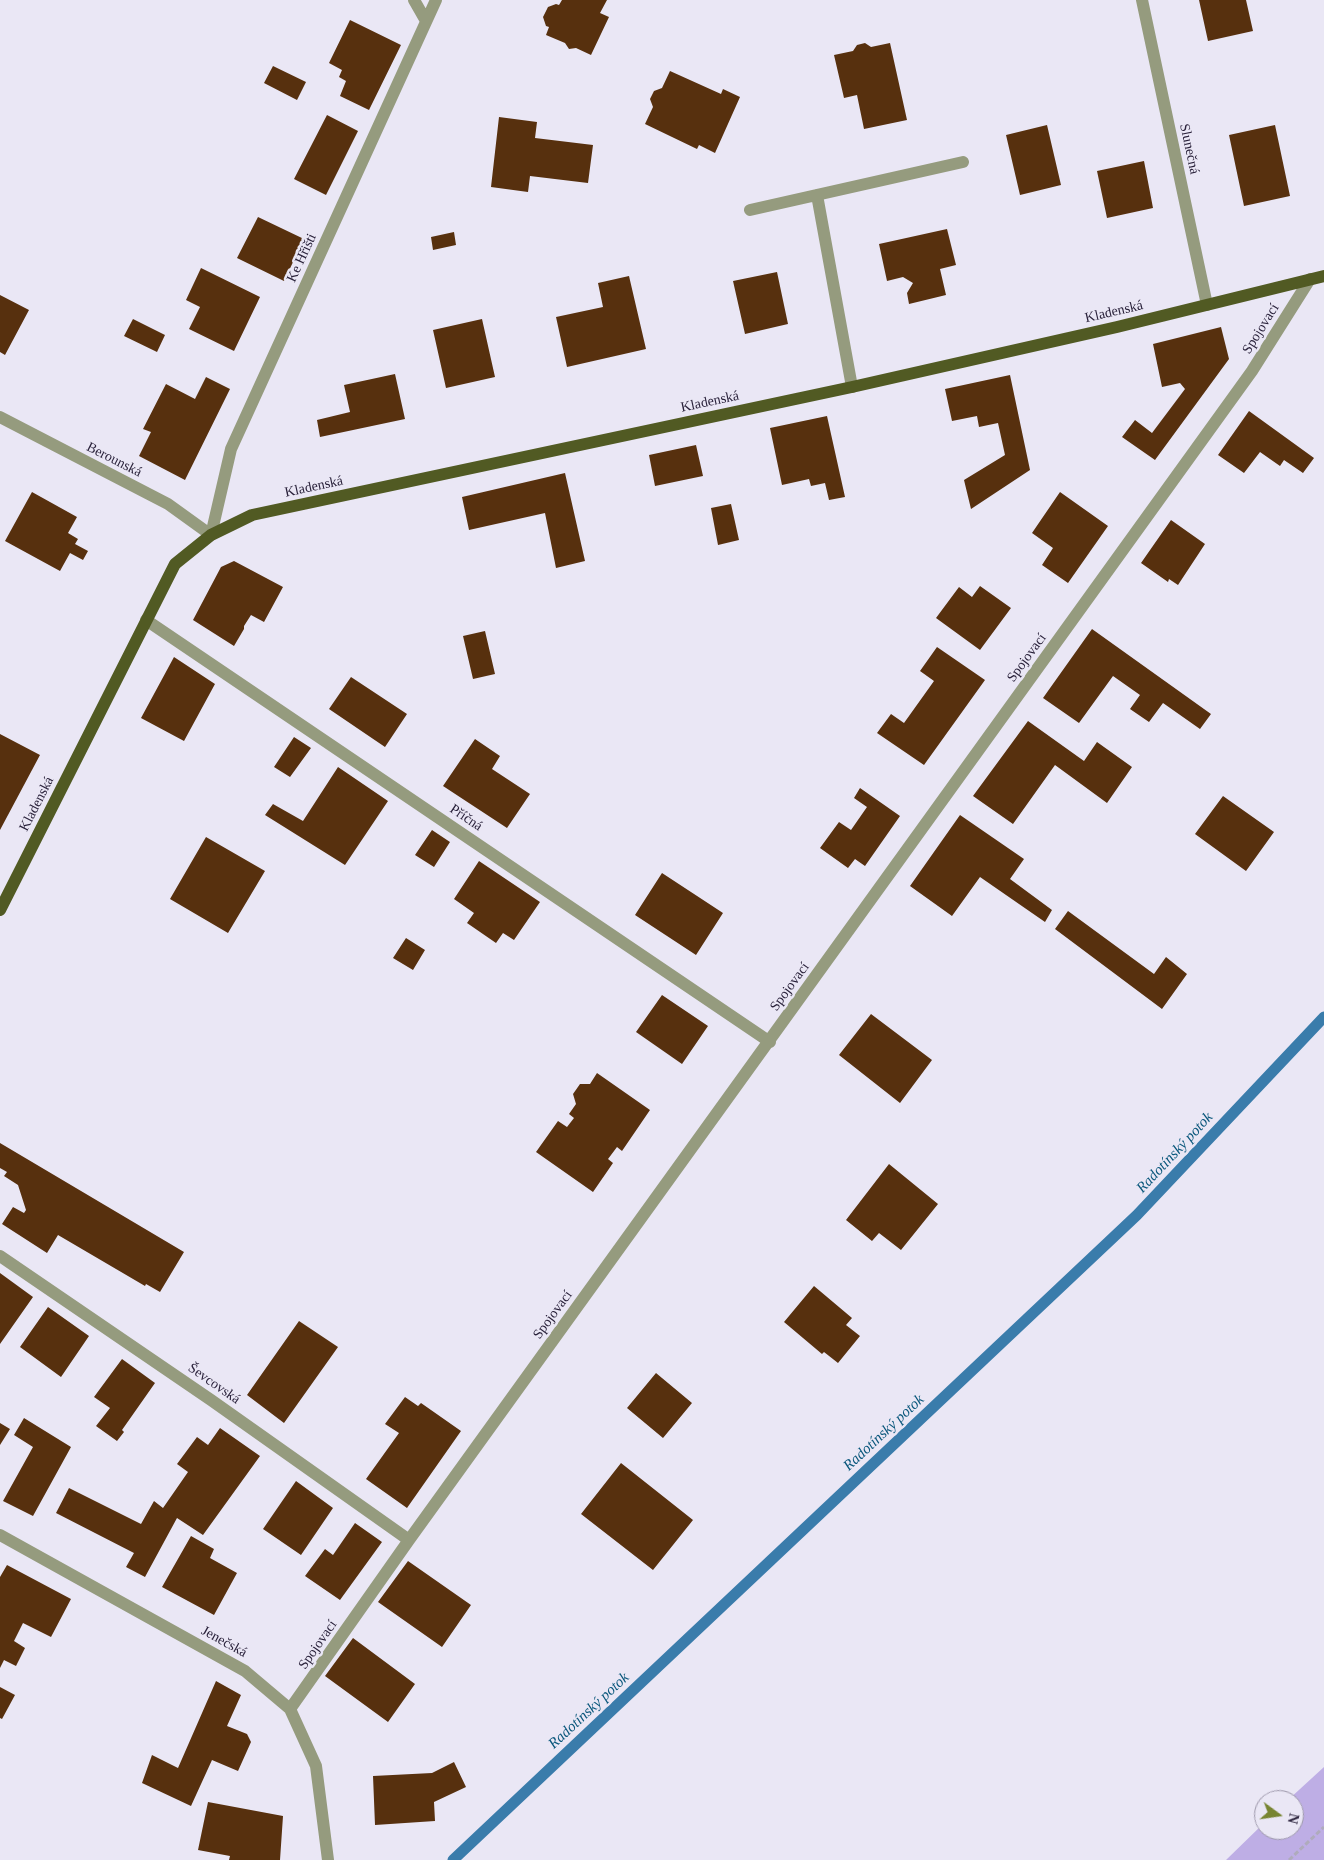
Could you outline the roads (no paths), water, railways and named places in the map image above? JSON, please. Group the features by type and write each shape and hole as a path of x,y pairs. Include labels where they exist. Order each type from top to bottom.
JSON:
{"main road":[{"name":"Kladenská","path":"0,910 175,564 211,534 252,516 852,387 1108,329 1324,276"}],"street":[{"path":"414,0 426,21"},
{"name":"Ke Hřišti","path":"211,534 231,449 436,0"},
{"name":"Slunečná","path":"1142,0 1207,305"},
{"path":"750,210 963,162"},
{"path":"817,195 852,387"},
{"name":"Spojovací","path":"290,1709 409,1540 770,1042 1252,371 1310,279"},
{"name":"Berounská","path":"0,417 168,504 211,534"},
{"name":"Příčná","path":"146,620 770,1042"},
{"name":"Ševcovská","path":"0,1256 211,1400 409,1540"},
{"name":"Jenečská","path":"0,1535 245,1671 290,1709 316,1766 328,1860"}],"waterway":[{"name":"Radotínský potok","path":"453,1860 1137,1215 1324,1017"}]}
